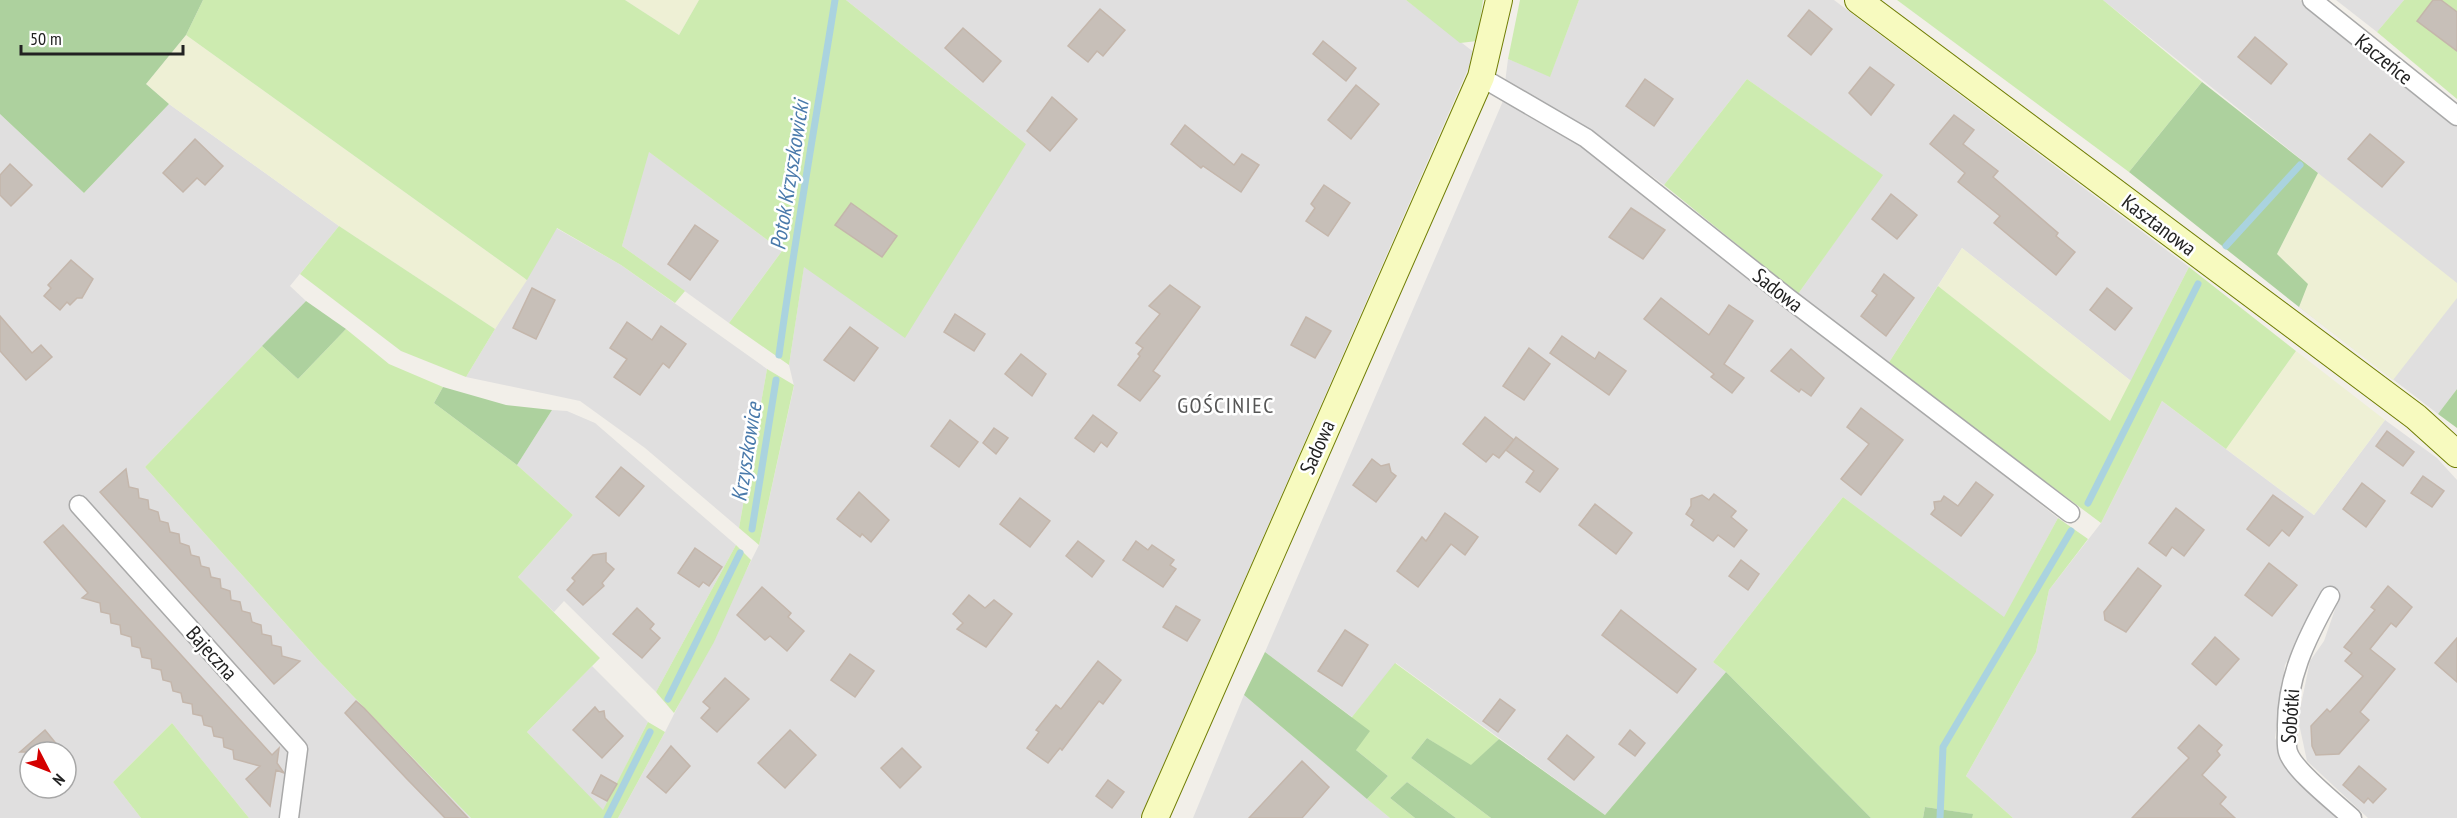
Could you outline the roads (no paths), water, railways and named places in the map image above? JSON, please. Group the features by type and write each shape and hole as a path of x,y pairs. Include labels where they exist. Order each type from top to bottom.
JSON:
{"street":[{"name":"Sadowa","path":"1155,818 1481,77 1499,0"},
{"name":"Kasztanowa","path":"1858,0 2416,417 2457,454"},
{"name":"Kaczeńce","path":"2312,0 2457,116"},
{"name":"Sadowa","path":"1481,77 1586,138 1788,298 2070,513"},
{"name":"Bajeczna","path":"79,506 298,748 289,818"},
{"name":"Sobótki","path":"2330,596 2303,644 2296,664 2286,704 2287,745 2288,754 2307,778 2352,818"}],"waterway":[{"name":"Potok Krzyszkowicki","path":"779,355 835,0"},
{"path":"2226,246 2300,165"},
{"path":"2088,503 2198,284"},
{"name":"Krzyszkowice","path":"752,529 776,380"},
{"path":"1940,818 1943,747 2071,531"},
{"name":"Potok Krzyszkowicki","path":"668,699 740,553"},
{"name":"Potok Krzyszkowicki","path":"607,818 650,732"}],"district":[{"name":"GOŚCINIEC","path":"1226,405"}]}
